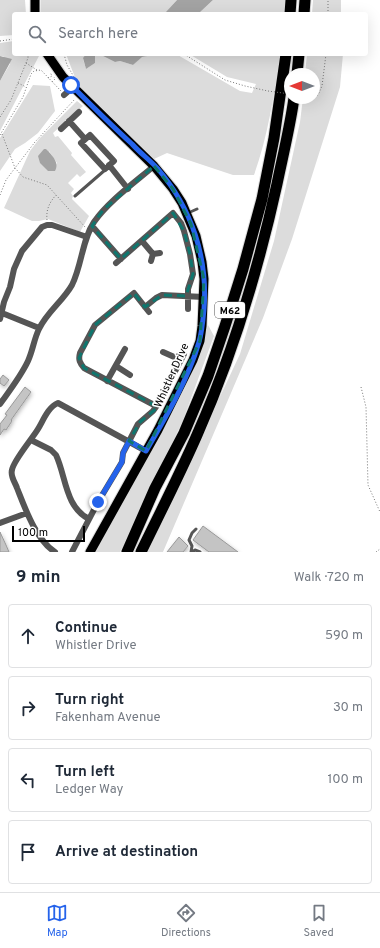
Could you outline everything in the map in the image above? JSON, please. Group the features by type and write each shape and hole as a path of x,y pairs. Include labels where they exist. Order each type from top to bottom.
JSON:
{"highway":[{"path":"290,12 291,0"},
{"path":"304,12 305,0"},
{"name":"M62","path":"127,552 156,488 187,426 208,376 229,312 262,199 274,138 286,56"},
{"path":"298,68 299,56"},
{"name":"M62","path":"141,552 197,435 230,350 255,274 270,217 293,104"}],"main road":[{"path":"35,0 35,12"},
{"name":"Whistler Drive","path":"47,56 59,72 73,87 154,166 173,189 186,214 200,250 204,279 200,341 193,360 168,412 90,552"}],"street":[{"path":"64,95 73,87"},
{"path":"61,129 80,112"},
{"path":"70,121 85,139"},
{"path":"107,167 114,161 90,134 81,143 128,189"},
{"path":"0,404 23,370 39,328 47,316 66,295 72,285 79,270 90,231 104,210 154,166"},
{"path":"116,263 173,213 181,223 189,247 193,274 188,285 188,309"},
{"path":"39,328 1,316 14,269 22,251 42,227 52,225 90,231 121,259"},
{"path":"142,241 153,254"},
{"path":"153,254 160,253"},
{"path":"151,262 153,254"},
{"path":"156,406 84,368 80,363 80,353 95,325 134,293 147,310 156,298 162,295 204,297"},
{"path":"108,381 125,349"},
{"path":"163,352 180,360"},
{"path":"72,552 122,462 123,453 129,441 140,422 153,411 184,354"},
{"path":"116,366 130,375"},
{"path":"56,552 48,546 39,535 27,513 11,471 14,464 51,408 58,403 146,451"},
{"path":"31,440 51,450 56,455 68,493 81,515 89,519"},
{"path":"0,523 27,513"}],"lane":[{"path":"75,196 107,167"},
{"path":"186,214 197,209"},
{"path":"196,529 192,533 189,540 192,546 192,552 195,550 200,552"}],"path":[{"path":"328,0 328,12"},
{"path":"0,41 12,39"},
{"path":"0,117 11,100 27,56"},
{"path":"65,56 67,65"},
{"path":"187,56 225,80 245,86 284,93"},
{"path":"320,90 322,86 326,56"},
{"path":"25,63 38,70 41,70 64,95"},
{"path":"38,70 31,74 23,97 1,135 15,168 23,177 47,185 90,231"},
{"path":"48,78 52,76 49,73 51,72 52,74 54,72"},
{"path":"52,82 55,80 53,77 56,75"},
{"path":"18,83 26,88"},
{"path":"0,195 6,180 35,142 77,97"},
{"path":"47,225 46,211 56,195"},
{"path":"361,387 366,407 368,485 380,512"},
{"path":"376,552 380,549"}],"highlighted area":[{"path":"154,166 173,189 191,224 204,279 200,341 146,451 129,441 140,422 158,407 84,368 79,358 95,325 134,293 145,307 162,295 186,296 193,274 190,254 184,231 173,213 121,259 92,226 103,210"}],"shaded area":[{"path":"0,0 25,0 26,12 12,12 12,35 0,36"},
{"path":"41,0 177,0 166,12 41,12"},
{"path":"177,0 213,0 200,12 166,12"},
{"path":"213,0 285,0 284,12 200,12"},
{"path":"313,0 341,0 341,12 312,12"},
{"path":"12,41 12,56 39,56 0,131 0,81 10,64 3,56 0,56 0,43"},
{"path":"0,56 12,59 0,81"},
{"path":"67,56 85,56 83,59 86,69 95,63 95,56 103,56 115,62 120,61 133,65 141,57 179,56 240,91 252,93 256,84 227,77 192,56 280,56 267,130 254,175 233,175 167,153 154,159 76,85 76,80"},
{"path":"84,56 95,56 95,63 86,69 83,58"},
{"path":"103,56 147,56 142,57 133,65 120,61 115,62"},
{"path":"307,56 343,56 340,87 292,239 263,318 163,552 147,552 240,354 274,241 300,122 302,104 320,104 320,68 306,68"},
{"path":"33,85 50,86 55,111 38,133 15,149 0,171 0,138"},
{"path":"77,101 83,106 53,133 55,137 58,136 72,153 71,155 86,172 80,177 77,174 68,183 74,189 71,193 73,196 72,199 89,216 80,232 48,219 32,221 4,208 30,151 39,139","holes":["49,151 57,163 52,171 46,169"]},
{"path":"44,149 46,149 55,159 57,165 55,171 48,171 40,163 38,156"},
{"path":"208,325 214,336 183,420 120,552 96,552 185,388 202,349"}],"building":[{"path":"3,375 9,380 4,386 0,383 0,379"},
{"path":"25,387 31,392 11,420 12,421 6,430 4,429 0,435 0,424 7,415 5,414"},
{"path":"203,526 238,552 209,552 193,540"},
{"path":"0,532 6,545 9,552 0,552"},
{"path":"179,537 188,546 183,552 167,552"}],"route":[{"path":"71,85 154,166 173,189 182,203 196,236 200,250 204,279 204,301 200,341 181,386 146,451 129,441 123,453 122,462 98,502"}]}
